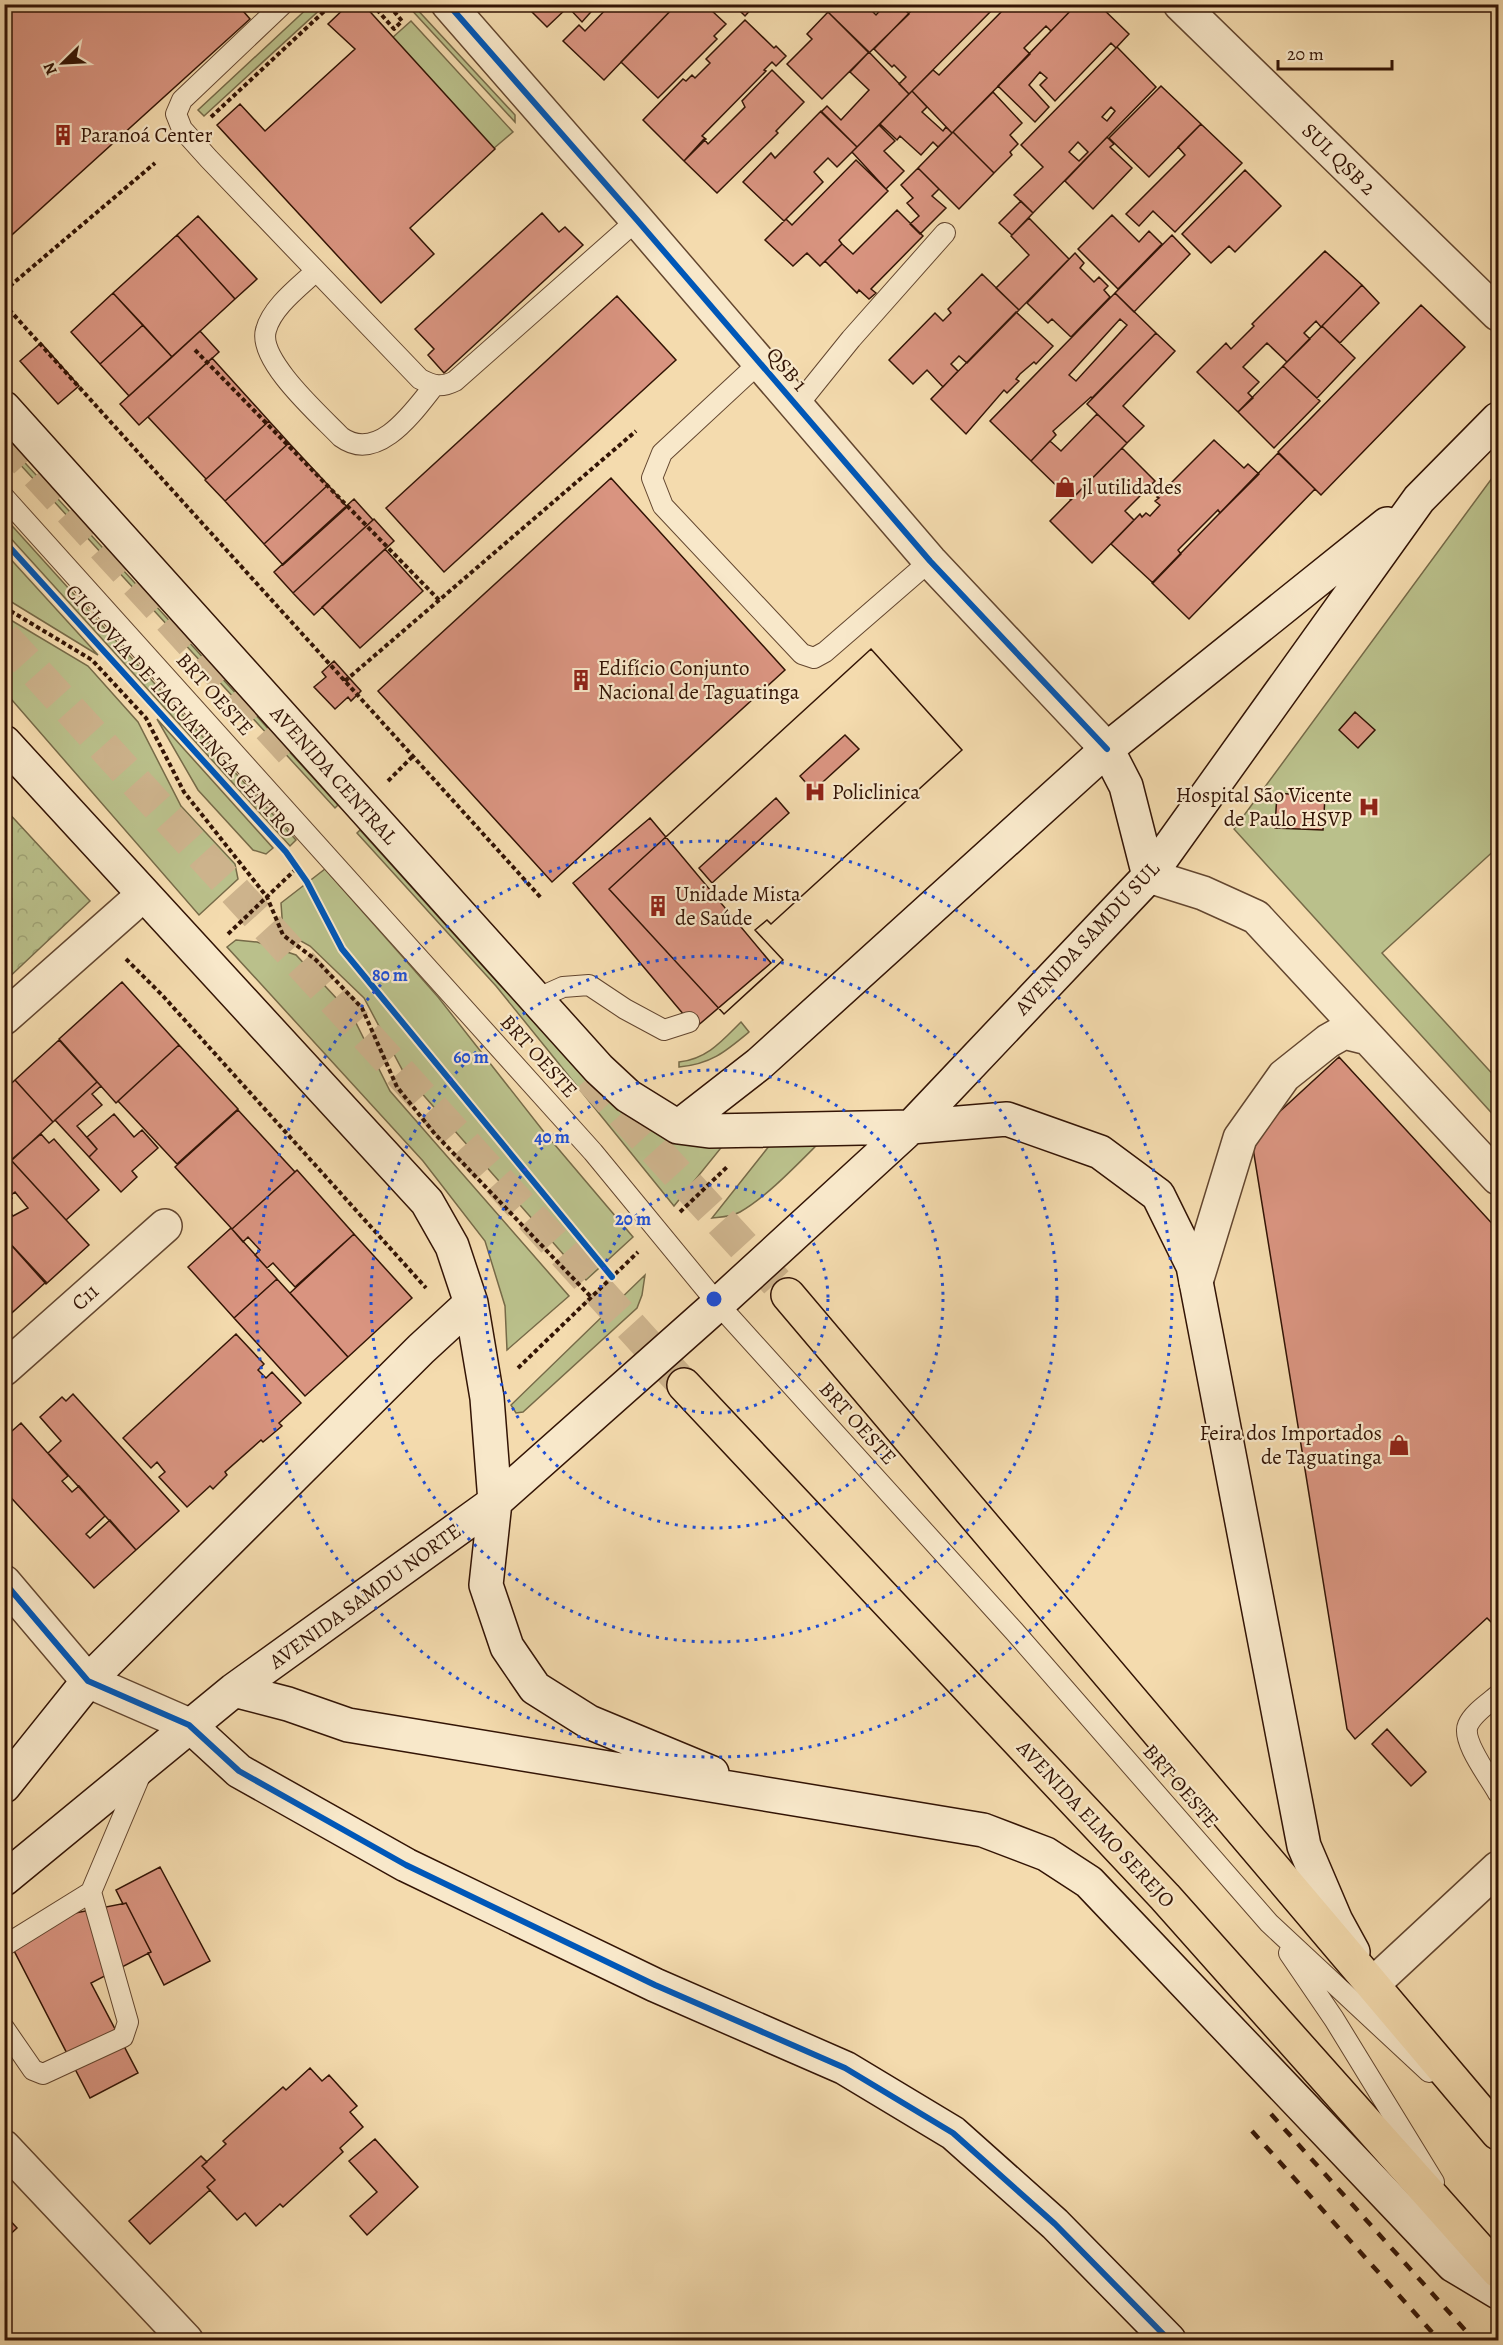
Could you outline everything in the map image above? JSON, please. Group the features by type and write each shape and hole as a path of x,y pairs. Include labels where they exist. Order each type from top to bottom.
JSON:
{"main road":[{"name":"QSB 1","path":"448,4 930,561 1107,749 1126,786 1149,876"},
{"name":"SUL QSB 2","path":"1180,4 1498,314"},
{"name":"AVENIDA CENTRAL","path":"4,408 598,1069 628,1096 678,1127"},
{"name":"AVENIDA SAMDU SUL","path":"718,1304 911,1127 1149,876 1419,499 1498,419"},
{"path":"678,1127 759,1064 1107,749 1419,499"},
{"path":"4,742 427,1202 452,1246 471,1303 487,1398 495,1502 486,1585 507,1647 535,1688 589,1722 766,1796"},
{"path":"1149,876 1203,893 1256,917 1498,1178"},
{"path":"4,1018 143,895"},
{"path":"1196,1282 1240,1138 1284,1076 1328,1041 1344,1032 1368,1038"},
{"path":"678,1127 709,1131 911,1127 1007,1119 1100,1152 1158,1195 1193,1266 1304,1846 1336,1921 1372,1985"},
{"name":"C11","path":"4,1369 165,1226"},
{"path":"788,1295 1498,2135"},
{"path":"4,1786 88,1681 421,1349 471,1303"},
{"name":"AVENIDA SAMDU NORTE","path":"4,1879 234,1690 495,1502 718,1304"},
{"name":"AVENIDA ELMO SEREJO","path":"684,1385 1165,1897 1498,2271"},
{"path":"4,1582 88,1681 189,1725 239,1771 406,1865 655,1985 844,2068 953,2133 1055,2224 1169,2340"},
{"path":"234,1690 288,1704 348,1725 766,1796 983,1830 1046,1854 1089,1882 1453,2265 1498,2292"},
{"path":"1372,1985 1498,1868"},
{"path":"4,2146 186,2340"}],"lane":[{"path":"283,4 182,100 176,114 182,129 202,152 420,380 434,386 445,387 455,381 637,220"},
{"path":"797,406 851,339 945,233"},
{"path":"316,271 270,319 265,332 266,346 281,372 341,437 350,443 364,445 384,438 405,422 434,386"},
{"path":"760,362 662,453 652,478 663,506 802,654 814,658 825,652 930,561"},
{"name":"BRT OESTE","path":"4,497 593,1152 718,1304 1014,1631 1269,1923 1498,2135"},
{"path":"536,999 563,987 589,986 664,1030 689,1022"},
{"path":"1498,1695 1468,1724 1466,1735 1498,1792"},
{"path":"4,1946 92,1892 147,1761"},
{"path":"4,2028 33,2070 44,2074 123,2037 128,2022 92,1892"},
{"name":"BRT OESTE","path":"1269,1923 1334,2019 1467,2235"}],"path":[{"path":"204,124 332,4"},
{"path":"366,10 372,4 394,29 402,21 388,4"},
{"path":"4,291 155,163"},
{"path":"4,304 542,899"},
{"path":"195,350 439,600"},
{"path":"345,681 636,431"},
{"path":"4,607 92,660 146,718 184,792 267,897 283,935 316,960 362,1008 397,1087 435,1134 591,1297"},
{"path":"386,782 413,756"},
{"path":"224,938 297,868"},
{"path":"125,958 163,996 429,1291"},
{"path":"487,1398 765,1130"},
{"path":"605,1268 612,1277"}],"green space":[{"path":"312,4 325,5 204,116 198,110"},
{"path":"407,5 413,5 515,115 515,122"},
{"path":"411,21 513,132 493,149 392,38"},
{"path":"5,441 338,805 335,808 5,448"},
{"name":"Hospital São Vicente de Paulo HSVP","path":"1498,470 1498,847 1382,953 1498,1080 1498,1120 1234,829"},
{"path":"5,518 296,840 290,846 5,532"},
{"path":"5,553 98,655 5,598"},
{"path":"4,616 88,666 138,722 181,806 235,864 238,879 199,915 5,692"},
{"path":"157,719 273,848 266,854 253,850 198,790"},
{"path":"5,809 90,901 5,981"},
{"path":"360,830 498,983 613,1100 733,1133 674,1206 496,986 357,833"},
{"path":"325,869 438,997 544,1132 633,1237 586,1280 404,1073 364,998 310,946 283,931 281,903"},
{"path":"236,940 257,942 296,955 352,1015 390,1091 569,1296 507,1350 505,1306 485,1241 423,1161 227,947"},
{"path":"741,1022 749,1032 725,1051 709,1060 679,1067 679,1062 698,1057 713,1048"},
{"path":"781,1131 831,1131 775,1186 751,1205 733,1215 712,1218"},
{"path":"645,1275 637,1308 523,1412 516,1413 511,1405"}],"building":[{"name":"Paranoá Center","path":"10,4 237,4 250,19 4,242 4,10"},
{"path":"349,4 363,4 495,149 410,228 434,254 381,303 217,125 240,104 265,131 355,49 328,24"},
{"path":"524,4 598,4 582,22 568,7 547,27"},
{"path":"611,4 677,4 604,80 563,41 579,25 585,31"},
{"path":"677,4 716,4 711,10 726,24 714,36 717,39 658,98 621,62"},
{"path":"733,4 756,4 745,16"},
{"path":"835,4 865,4 876,15 886,4 899,4 909,14 869,53 828,12"},
{"path":"918,4 998,4 909,94 899,84 906,77 874,49"},
{"path":"1009,4 1076,5 1051,31 1046,26 1024,48 1030,54 952,133 912,91 933,70 939,75"},
{"path":"1077,4 1098,4 1129,34 1116,48 1111,43 1055,101 1040,85 1047,78 1040,72 1029,85 1049,107 1035,122 998,86"},
{"path":"828,12 869,52 822,99 787,64 812,39 807,34"},
{"path":"745,20 774,48 776,46 786,56 776,66 772,62 764,70 766,71 702,136 706,139 684,161 643,120 683,79 686,81 692,75 695,78 710,63 706,59"},
{"path":"1117,47 1156,87 1033,213 1014,195 1043,167 1021,145","holes":["1111,107 1115,111 1107,121 1102,117","1078,142 1088,152 1079,161 1069,152"]},
{"path":"869,52 909,94 857,147 821,112 827,106 841,120 869,90 850,72"},
{"path":"772,70 804,102 776,131 778,133 717,193 684,161 704,139 708,144 745,107 742,101"},
{"path":"1161,86 1201,124 1149,177 1109,138"},
{"path":"912,91 927,107 922,112 943,131 946,127 952,133 938,147 933,142 921,155 900,136 897,140 880,124"},
{"path":"993,92 1022,123 1010,135 1018,144 1010,152 1012,155 994,173 953,132"},
{"path":"821,111 857,147 837,167 828,158 814,172 823,182 784,221 743,182 771,153 775,158"},
{"path":"1201,124 1242,163 1175,232 1153,211 1139,226 1126,214 1185,155 1178,147"},
{"path":"879,125 895,141 884,151 904,171 886,189 852,152"},
{"path":"953,132 994,173 959,209 918,168"},
{"path":"1107,137 1114,144 1110,147 1132,168 1093,209 1065,181"},
{"path":"856,160 888,191 839,240 842,244 820,266 807,253 793,266 765,240 786,219 792,225"},
{"path":"918,168 939,189 932,196 946,208 920,234 910,224 919,216 907,203 913,198 901,185"},
{"path":"1245,170 1281,206 1235,252 1229,246 1211,263 1182,234"},
{"path":"1021,201 1033,213 1012,235 999,223"},
{"path":"897,210 923,236 871,289 876,293 869,299 859,290 857,293 825,261 842,244 853,254"},
{"path":"542,213 559,232 565,227 583,245 444,373 428,355 434,349 415,329"},
{"path":"1112,215 1139,242 1149,231 1162,244 1118,289 1078,249"},
{"path":"198,216 257,279 235,299 177,235"},
{"path":"1029,218 1069,259 1019,310 996,288 1029,255 1011,236"},
{"path":"177,235 235,299 172,357 113,293"},
{"path":"1172,235 1190,254 1134,312 1115,293"},
{"path":"1325,251 1362,285 1321,327 1316,321 1304,333 1310,339 1287,362 1267,343 1243,367 1259,382 1248,393 1253,398 1238,412 1197,372 1226,343 1231,349 1254,326 1252,324"},
{"path":"1075,253 1084,263 1080,268 1094,282 1099,277 1108,286 1104,290 1110,297 1071,337 1052,319 1048,323 1027,303"},
{"path":"982,274 1019,310 967,363 959,356 951,364 958,371 943,387 927,370 913,384 889,360 935,313 943,321 951,313 948,309"},
{"path":"1362,285 1379,303 1340,343 1322,326"},
{"path":"113,293 143,325 100,364 71,332"},
{"path":"1115,293 1156,333 1092,398 1053,431 1056,435 1031,461 990,421","holes":["1120,319 1127,325 1076,381 1069,375"]},
{"path":"617,296 676,360 444,572 386,508"},
{"path":"1421,305 1465,347 1321,495 1278,452"},
{"path":"1016,312 1053,346 1036,364 1034,362 1020,374 1016,379 1019,381 1007,393 1004,390 966,434 931,399"},
{"path":"143,325 172,357 129,396 100,364"},
{"path":"1322,326 1355,358 1317,398 1283,366"},
{"path":"200,331 219,352 139,425 120,404"},
{"path":"1156,333 1175,351 1123,406 1144,426 1127,443 1087,404"},
{"path":"41,343 79,386 58,404 20,361"},
{"path":"212,358 269,421 206,479 148,417"},
{"path":"1283,366 1320,401 1274,448 1238,412"},
{"path":"1097,414 1127,443 1071,500 1031,461 1050,441 1061,451"},
{"path":"269,421 289,443 225,501 205,480"},
{"path":"1214,440 1244,468 1248,464 1259,474 1220,513 1218,510 1178,550 1181,554 1153,583 1111,544 1140,514 1142,517 1146,513 1150,516 1160,505 1155,501 1159,498 1157,497"},
{"path":"289,443 328,485 264,544 225,501"},
{"path":"1122,448 1155,481 1125,511 1134,520 1092,563 1050,521"},
{"path":"1278,453 1315,489 1189,619 1152,583"},
{"name":"Edifício Conjunto Nacional de Taguatinga","path":"611,478 785,670 552,882 378,691"},
{"path":"328,485 347,507 283,565 264,544"},
{"path":"354,499 373,520 293,593 274,572"},
{"path":"374,519 394,541 314,615 293,593"},
{"path":"385,549 423,591 360,648 322,607"},
{"name":"Policlinica","path":"871,649 962,750 771,924 767,920 755,930 783,960 724,1014 609,889","holes":["845,735 859,749 813,791 800,776","776,798 789,813 712,883 699,868"]},
{"name":"Policlinica","path":"871,649 962,750 771,924 767,920 755,930 783,960 724,1014 609,889"},
{"path":"334,661 361,691 351,701 348,697 335,709 314,687 326,677 322,672"},
{"path":"1355,712 1375,730 1358,748 1339,730"},
{"path":"1277,793 1325,797 1323,830 1275,828"},
{"name":"Unidade Mista de Saúde","path":"650,818 771,963 695,1028 573,883"},
{"path":"122,982 179,1045 116,1103 59,1039"},
{"path":"59,1040 97,1082 53,1122 15,1080"},
{"path":"179,1045 238,1109 177,1164 118,1101"},
{"name":"Feira dos Importados de Taguatinga","path":"1339,1057 1498,1230 1498,1615 1491,1622 1487,1618 1355,1739 1347,1729 1253,1148 1263,1127"},
{"path":"15,1080 53,1122 12,1160 4,1152 4,1090"},
{"path":"97,1082 101,1086 92,1094 102,1105 77,1126 97,1149 89,1157 55,1120"},
{"path":"238,1110 295,1172 232,1229 175,1167"},
{"path":"114,1114 134,1137 142,1130 158,1148 132,1171 137,1177 121,1192 89,1157 97,1149 87,1137"},
{"path":"41,1134 49,1143 54,1139 99,1190 66,1220 11,1160"},
{"path":"4,1152 12,1160 4,1167"},
{"path":"11,1160 89,1245 46,1284 4,1237 4,1205 13,1216 28,1208 15,1192 10,1196 12,1198 4,1203 4,1167"},
{"path":"297,1170 354,1234 295,1287 273,1263 267,1268 255,1255 260,1250 248,1237 243,1242 232,1229"},
{"path":"231,1228 277,1279 234,1318 188,1267"},
{"path":"354,1234 412,1298 348,1357 290,1293"},
{"path":"4,1237 46,1282 4,1320"},
{"path":"277,1279 348,1357 305,1396 234,1318"},
{"path":"236,1334 264,1364 258,1370 266,1378 272,1372 301,1403 279,1423 282,1426 263,1442 261,1440 225,1472 227,1475 213,1489 210,1486 187,1507 159,1477 165,1472 157,1462 151,1468 123,1438"},
{"path":"73,1394 179,1511 136,1550 48,1453 61,1441 40,1417 62,1397 66,1401"},
{"path":"21,1423 68,1476 62,1481 72,1492 79,1486 105,1516 86,1534 90,1538 110,1520 136,1550 94,1588 4,1490 4,1438"},
{"path":"1387,1729 1426,1772 1411,1786 1372,1744"},
{"path":"160,1867 210,1961 164,1985 148,1953 151,1952 126,1903 123,1904 116,1890"},
{"path":"126,1903 151,1952 91,1983 138,2073 90,2098 9,1941 55,1917"},
{"path":"310,2068 322,2081 329,2075 357,2106 350,2112 363,2127 340,2148 343,2152 283,2207 280,2204 256,2226 245,2213 237,2220 207,2187 215,2180 202,2166 226,2144 223,2141 283,2087 286,2090"},
{"path":"375,2139 418,2187 367,2235 350,2216 377,2192 349,2161"},
{"path":"201,2156 207,2162 202,2166 215,2180 207,2187 210,2190 150,2244 129,2221"},
{"path":"4,2214 17,2228 4,2240"}],"tunnel":[{"path":"4,438 299,760"},
{"path":"4,637 684,1385"},
{"path":"589,1077 788,1295"}],"railway":[{"path":"1271,2114 1474,2340"},
{"path":"1252,2131 1439,2340"}],"cycle path":[{"path":"448,4 930,561 1107,749"},
{"name":"CICLOVIA DE TAGUATINGA CENTRO","path":"4,541 286,852 307,882 342,949 612,1277"},
{"path":"4,1582 88,1681 189,1725 239,1771 406,1865 655,1985 845,2068 953,2133 1055,2224 1169,2340"}],"place":[{"name":"Paranoá Center","path":"63,135"},
{"name":"jl utilidades","path":"1065,487"},
{"name":"Edifício Conjunto Nacional de Taguatinga","path":"581,680"},
{"name":"Policlinica","path":"815,792"},
{"name":"Hospital São Vicente de Paulo HSVP","path":"1369,807"},
{"name":"Unidade Mista de Saúde","path":"658,906"},
{"name":"Feira dos Importados de Taguatinga","path":"1399,1445"}]}
